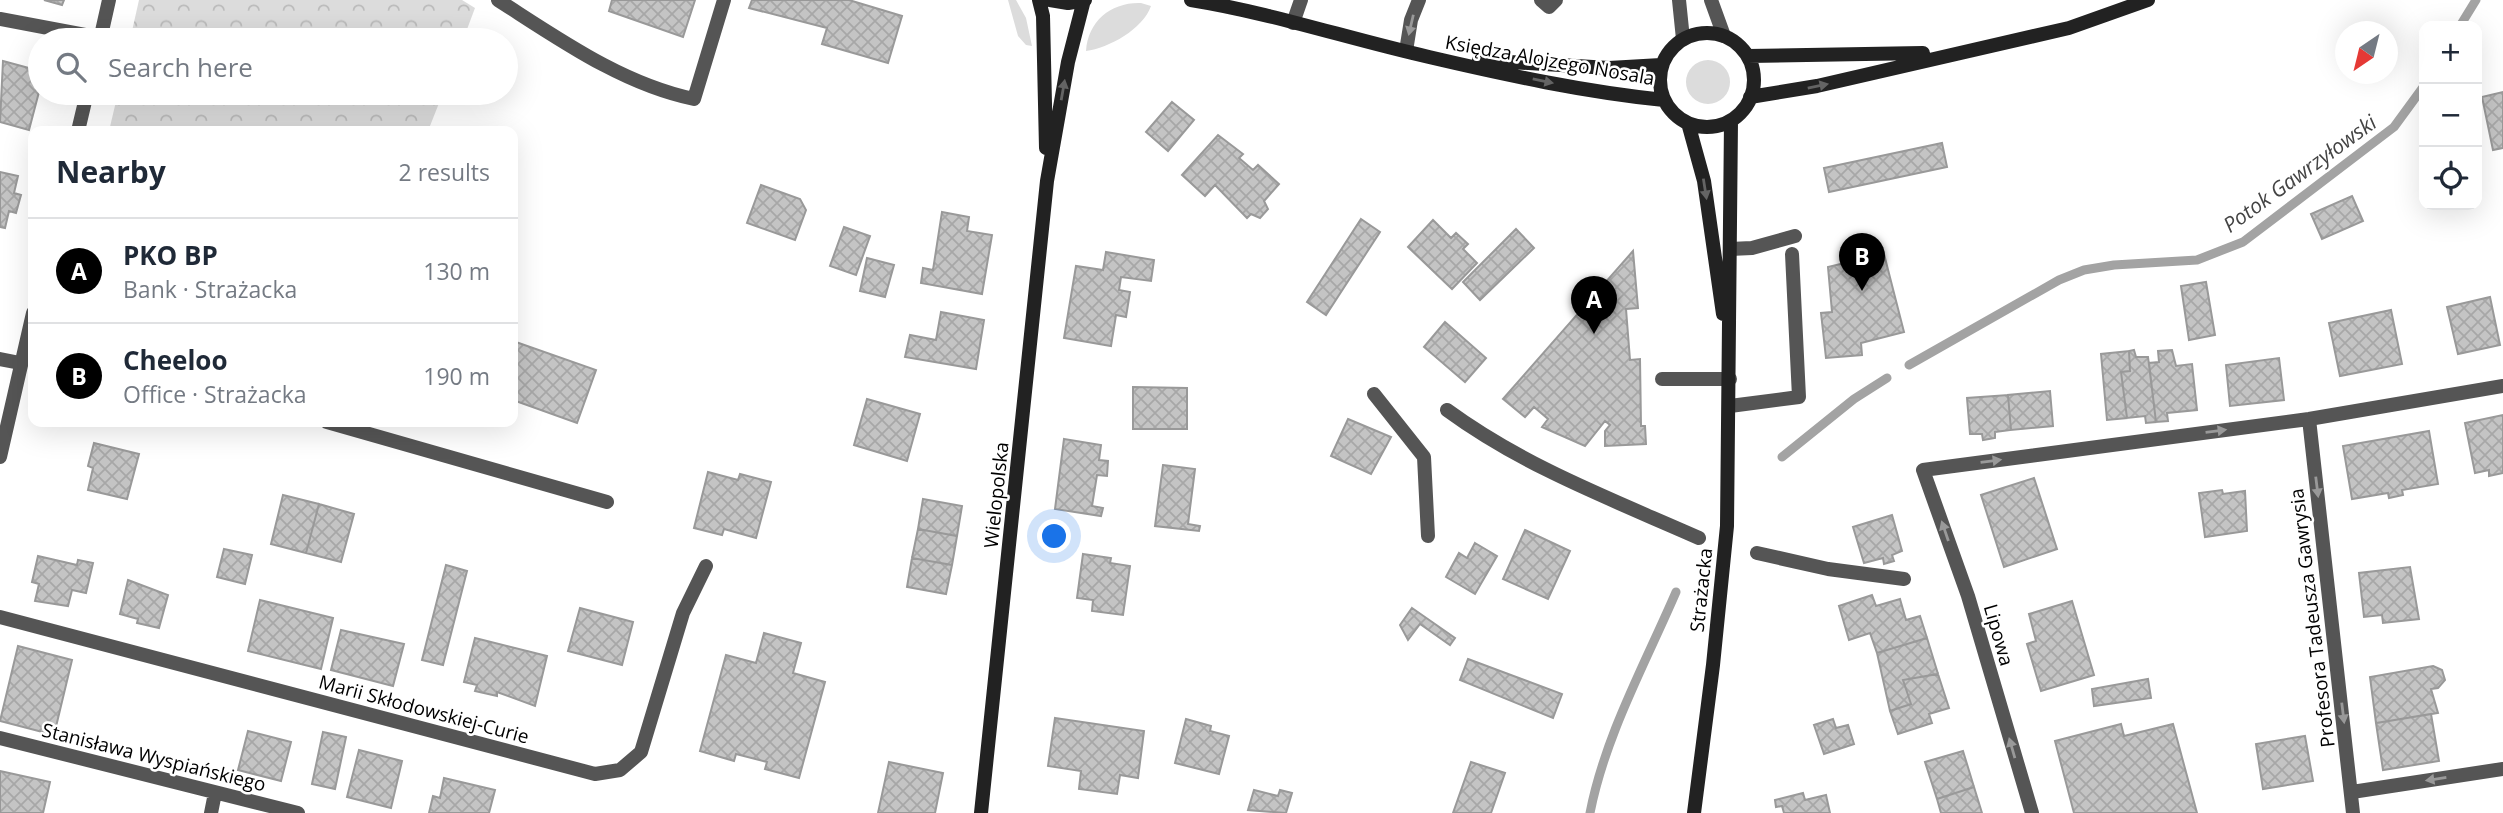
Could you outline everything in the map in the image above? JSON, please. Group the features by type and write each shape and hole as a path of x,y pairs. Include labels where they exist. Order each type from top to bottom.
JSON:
{"street":[{"path":"103,28 109,0"},
{"path":"498,0 558,38 632,79 662,92 694,99 724,0"},
{"name":"Wielopolska","path":"1039,0 1043,16 1047,181"},
{"path":"1050,0 1068,3 1084,0"},
{"name":"Wielopolska","path":"981,813 1047,181 1068,62 1084,0"},
{"name":"Księdza Alojzego Nosala","path":"1192,0 1251,9"},
{"name":"Księdza Alojzego Nosala","path":"1234,0 1251,9 1293,23 1428,57 1608,94 1664,100"},
{"path":"1293,23 1301,0"},
{"path":"1406,51 1419,0"},
{"path":"1541,0 1549,7 1556,0"},
{"path":"1679,0 1683,39"},
{"path":"1711,0 1724,36"},
{"path":"1750,97 1818,86 1953,52 2069,28 2148,0"},
{"path":"0,19 45,28"},
{"path":"1696,34 1724,36 1737,44 1748,56 1754,84 1750,97 1731,121 1717,126 1688,123 1670,109 1664,100 1659,77 1661,65 1683,39 1696,34"},
{"path":"1748,56 1953,52"},
{"name":"Księdza Alojzego Nosala","path":"1428,57 1609,68 1661,65"},
{"path":"79,126 84,105"},
{"name":"Strażacka","path":"1694,813 1727,526 1731,121"},
{"name":"Strażacka","path":"1688,123 1704,181 1730,374"},
{"path":"1730,249 1752,248 1795,236"},
{"path":"1730,406 1799,397 1792,254"},
{"path":"0,457 20,363 28,341"},
{"path":"0,359 20,363"},
{"path":"1662,379 1730,374"},
{"path":"2309,419 2503,386"},
{"path":"1374,394 1424,457 1428,536"},
{"path":"1447,410 1499,447 1539,468 1699,538"},
{"name":"Lipowa","path":"2032,813 1968,596 1923,470 2309,419"},
{"name":"Profesora Tadeusza Gawrysia","path":"2309,419 2353,813"},
{"path":"344,427 607,502"},
{"path":"1757,553 1828,569 1904,579"},
{"name":"Marii Skłodowskiej-Curie","path":"0,617 595,774 620,770 641,752 683,613 706,566"},
{"name":"Stanisława Wyspiańskiego","path":"0,738 298,813"},
{"path":"2352,792 2503,769"},
{"path":"211,813 215,793"}],"green space":[{"path":"139,0 462,0 475,8 468,28 133,28"},
{"path":"1008,0 1016,0 1026,18 1032,46 1026,45 1018,36"},
{"path":"1141,3 1151,6 1133,30 1115,42 1086,51 1091,31 1103,15 1120,6"},
{"path":"1708,60 1724,66 1730,82 1724,98 1708,104 1692,98 1686,82 1692,66"},
{"path":"115,105 438,105 430,126 110,126"}],"building":[{"path":"44,0 64,0 62,5"},
{"path":"612,0 695,0 683,37 609,11"},
{"path":"752,0 849,0 902,16 888,63 822,44 827,28 749,8"},
{"path":"3,61 28,68 28,105 36,105 28,130 0,122"},
{"path":"2503,92 2503,148 2493,150 2482,97"},
{"path":"1172,102 1194,120 1168,151 1146,132"},
{"path":"1218,135 1243,154 1239,158 1253,170 1258,165 1279,184 1264,201 1268,209 1260,218 1251,214 1247,218 1215,185 1205,196 1182,175"},
{"path":"1942,143 1947,167 1829,192 1824,168"},
{"path":"0,172 18,176 14,193 21,195 16,213 9,211 5,228 0,227"},
{"path":"761,185 800,199 806,210 795,240 747,223"},
{"path":"2352,196 2363,221 2322,239 2311,214"},
{"path":"942,212 969,217 967,231 992,235 982,294 921,283 923,268 933,270"},
{"path":"1361,219 1380,232 1326,315 1307,302"},
{"path":"1433,220 1451,238 1456,233 1468,244 1463,249 1477,263 1452,289 1408,247"},
{"path":"844,227 870,236 856,275 830,266"},
{"path":"1516,229 1534,248 1480,300 1463,282"},
{"path":"1633,251 1638,308 1626,309 1630,360 1640,359 1641,426 1645,426 1646,444 1605,446 1605,431 1610,425 1605,421 1585,446 1542,427 1548,419 1534,407 1525,417 1503,399"},
{"path":"1106,252 1154,260 1151,281 1121,277 1119,290 1130,292 1126,317 1116,315 1111,346 1064,338 1076,266 1103,270"},
{"path":"1884,254 1904,332 1861,343 1862,355 1826,358 1821,313 1832,312 1828,267 1853,261 1854,265"},
{"path":"867,258 894,265 885,297 860,291"},
{"path":"2206,282 2215,335 2189,340 2181,286"},
{"path":"2490,297 2500,345 2458,354 2447,307"},
{"path":"2391,310 2402,364 2340,376 2329,323"},
{"path":"941,312 984,320 976,369 905,357 910,335 936,340"},
{"path":"1445,322 1486,358 1465,382 1424,347"},
{"path":"518,343 596,370 577,423 518,402"},
{"path":"2134,350 2136,357 2148,357 2156,422 2146,423 2145,416 2127,418 2121,372 2130,371 2129,351"},
{"path":"2172,350 2176,366 2192,364 2197,410 2167,413 2168,421 2156,422 2149,363 2159,362 2158,351"},
{"path":"2129,351 2130,371 2121,372 2127,418 2107,420 2101,354"},
{"path":"2279,358 2284,400 2230,406 2226,365"},
{"path":"1133,387 1187,388 1187,429 1133,429"},
{"path":"2050,391 2053,426 2011,430 2008,395"},
{"path":"2008,395 2011,430 1995,432 1995,438 1983,440 1982,434 1970,434 1967,398"},
{"path":"867,399 920,414 907,461 854,445"},
{"path":"2503,415 2503,473 2489,476 2489,470 2475,473 2465,423"},
{"path":"1348,419 1391,437 1371,474 1331,456"},
{"path":"2429,431 2438,484 2402,490 2403,495 2389,498 2388,493 2352,499 2343,446"},
{"path":"1064,439 1101,445 1099,460 1108,461 1107,476 1097,475 1092,506 1103,508 1101,516 1055,509"},
{"path":"94,443 139,454 127,499 88,490 93,468 88,466"},
{"path":"1163,465 1195,469 1188,524 1200,526 1199,531 1155,526"},
{"path":"708,472 738,480 740,474 771,482 756,538 724,529 722,535 694,528"},
{"path":"2034,478 2057,549 2004,567 1981,495"},
{"path":"2222,490 2223,494 2245,491 2247,531 2205,537 2199,493"},
{"path":"283,495 319,504 306,553 271,544"},
{"path":"923,499 962,506 957,536 918,529"},
{"path":"319,504 354,514 341,562 306,553"},
{"path":"1892,515 1902,551 1892,555 1894,561 1884,564 1883,558 1864,563 1853,527"},
{"path":"918,529 957,536 952,565 912,558"},
{"path":"1525,530 1570,551 1548,599 1503,579"},
{"path":"1475,543 1497,556 1475,594 1446,577 1459,553 1467,558"},
{"path":"224,549 252,555 245,584 217,577"},
{"path":"1083,554 1111,558 1110,563 1130,566 1123,615 1092,611 1093,600 1077,598"},
{"path":"38,556 77,565 78,560 93,563 86,593 72,590 68,606 35,601 39,584 32,582"},
{"path":"912,558 952,565 946,594 907,587"},
{"path":"446,565 467,571 443,665 422,660"},
{"path":"2410,567 2419,619 2383,623 2382,615 2364,617 2359,573"},
{"path":"128,580 168,595 159,628 137,623 138,619 120,614"},
{"path":"1872,595 1876,606 1900,599 1906,620 1920,616 1927,638 1877,653 1870,633 1849,640 1839,606"},
{"path":"260,600 333,618 321,669 248,651"},
{"path":"2072,601 2094,675 2041,691 2027,644 2036,641 2029,614"},
{"path":"580,608 633,622 622,665 568,651"},
{"path":"1412,608 1455,638 1450,645 1420,624 1408,640 1400,625"},
{"path":"341,630 404,644 393,686 331,670"},
{"path":"764,633 801,643 793,673 825,682 799,778 765,769 767,762 736,754 734,761 700,751 726,655 756,663"},
{"path":"475,638 547,656 535,706 497,692 497,696 475,691 477,685 464,682"},
{"path":"1927,638 1938,674 1903,680 1911,704 1890,711 1877,653"},
{"path":"18,646 72,660 54,735 0,721"},
{"path":"1468,659 1562,694 1553,718 1460,680"},
{"path":"2433,666 2442,670 2445,680 2438,688 2431,689 2438,713 2376,723 2370,677"},
{"path":"1938,674 1949,708 1929,714 1932,723 1898,734 1890,711 1911,704 1903,680"},
{"path":"2148,679 2151,698 2094,706 2092,689"},
{"path":"2431,714 2439,761 2383,770 2376,723"},
{"path":"1055,718 1144,731 1138,778 1120,775 1117,794 1079,789 1081,771 1048,766"},
{"path":"1186,719 1211,726 1210,731 1229,736 1219,774 1175,763"},
{"path":"1833,719 1836,728 1848,725 1854,744 1824,754 1814,725"},
{"path":"2121,724 2124,736 2173,724 2197,813 2074,813 2055,741"},
{"path":"248,731 291,742 281,781 238,770"},
{"path":"323,732 346,737 335,789 312,784"},
{"path":"2305,736 2313,781 2263,789 2256,744"},
{"path":"359,750 402,761 391,808 347,797"},
{"path":"1963,751 1974,787 1937,799 1925,762"},
{"path":"889,762 943,773 935,813 878,813"},
{"path":"1471,762 1505,773 1491,813 1453,813"},
{"path":"0,771 50,782 43,813 0,813"},
{"path":"444,778 495,790 489,813 429,813 433,796 440,798"},
{"path":"1974,787 1982,813 1941,813 1937,799"},
{"path":"1254,790 1278,796 1280,790 1292,793 1286,813 1248,810"},
{"path":"1803,793 1805,800 1826,795 1830,813 1784,813 1782,806 1776,807 1775,800"}],"waterway":[{"name":"Potok Gawrzyłowski","path":"2463,21 2476,0"},
{"name":"Potok Gawrzyłowski","path":"1909,365 2059,280 2084,270 2114,265 2197,260 2243,242 2394,127 2419,93"},
{"name":"Potok Gawrzyłowski","path":"1782,457 1854,399 1887,378"},
{"name":"Potok Gawrzyłowski","path":"1590,813 1605,756 1676,592"}],"place":[{"name":"Cheeloo","path":"1862,291"},
{"name":"PKO BP","path":"1594,334"}]}
